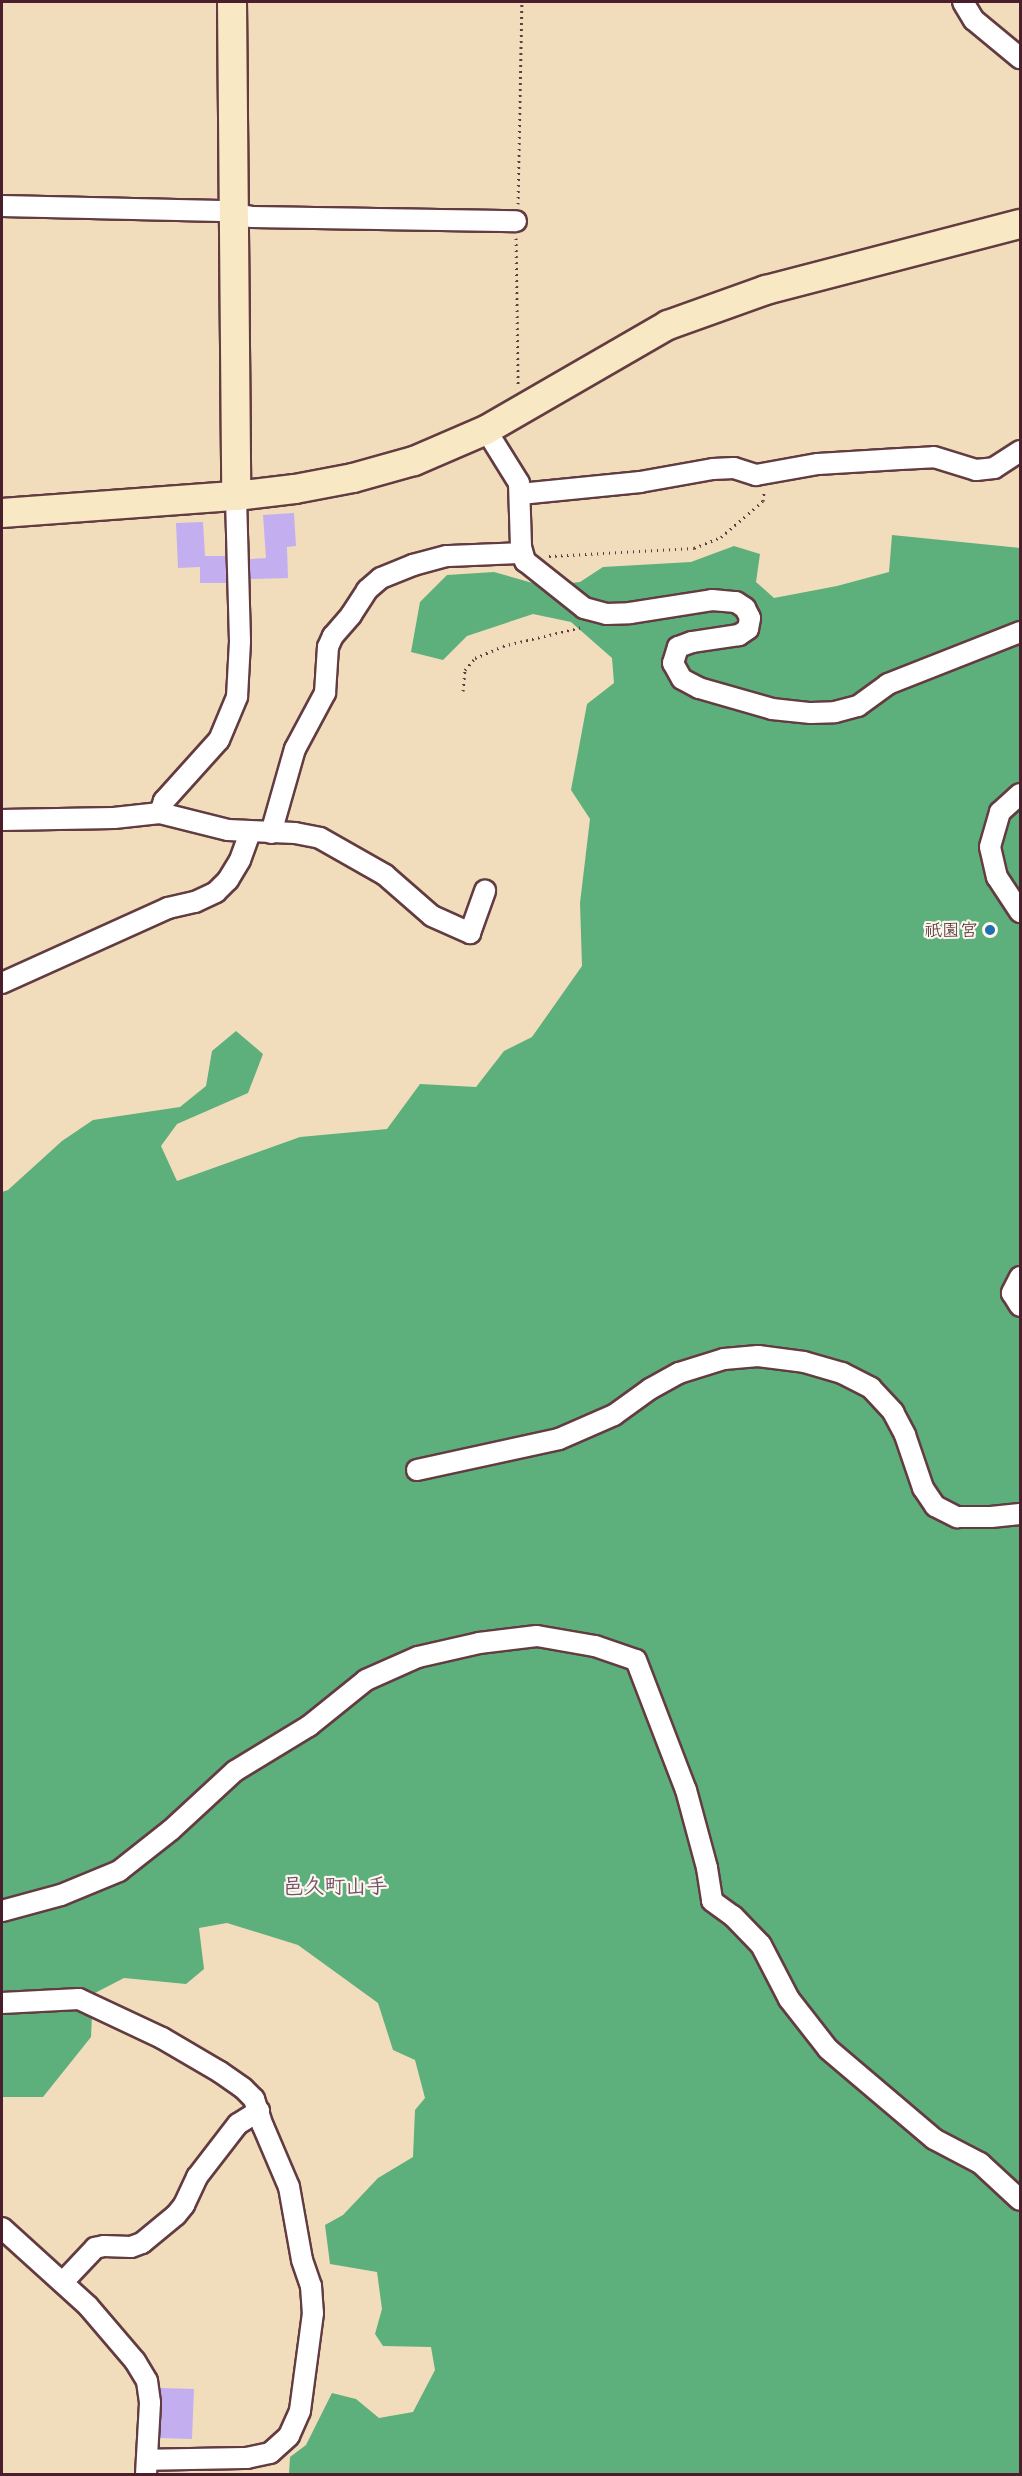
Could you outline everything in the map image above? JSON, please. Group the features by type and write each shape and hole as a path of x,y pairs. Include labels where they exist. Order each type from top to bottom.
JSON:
{"street":[{"path":"160,813 164,801 219,740 237,697 240,641 236,496 232,2"},
{"path":"963,2 974,20 1020,58"},
{"path":"2,206 221,211 252,217 516,220"},
{"path":"2,513 236,496 295,489 353,478 414,461 486,430 518,413 668,326 766,290 1020,224"},
{"path":"486,430 519,483 523,557"},
{"path":"520,494 640,482 734,468 756,475 818,464 934,457 976,470 994,468 1020,451"},
{"path":"271,833 296,748 325,693 328,647 333,636 351,615 367,590 381,578 412,565 447,556 523,557 584,608 606,614 712,600 736,602 745,608 750,618 748,630 740,635 693,642 678,647 674,663 682,679 699,688 771,709 811,713 835,712 858,706 888,684 1020,632"},
{"path":"1020,794 1000,812 990,846 997,877 1020,912"},
{"path":"2,820 114,818 160,813 203,825 250,832 295,833 320,838 385,875 432,916 470,933 485,891"},
{"path":"2,983 168,908 195,902 216,891 228,880 240,860 250,832"},
{"path":"1020,1277 1012,1293 1020,1306"},
{"path":"417,1470 559,1439 614,1415 650,1389 679,1373 724,1359 758,1356 804,1362 842,1373 871,1388 893,1412 905,1435 922,1488 935,1506 957,1517 1020,1514"},
{"path":"2,1911 61,1895 119,1871 171,1830 235,1771 309,1726 366,1680 418,1657 479,1643 537,1636 595,1646 636,1660 686,1790 707,1868 712,1901 733,1916 761,1945 789,1999 828,2049 934,2139 980,2163 1020,2200"},
{"path":"2,2003 79,1999 162,2038 220,2072 254,2099 289,2187 302,2260 311,2286 313,2313 300,2411 289,2436 270,2452 247,2458 147,2467 150,2403 147,2381 135,2361 63,2282 2,2228"},
{"path":"63,2282 95,2248 131,2247 142,2243 176,2215 184,2205 197,2177 238,2124 259,2111"}],"path":[{"path":"518,413 516,220 522,2"},
{"path":"523,557 694,548 721,537 763,501 765,474"},
{"path":"463,691 465,670 475,658 503,646 587,626"}],"green space":[{"path":"892,535 1020,548 1020,2474 289,2474 290,2457 306,2445 332,2393 356,2399 379,2418 413,2412 435,2370 431,2347 383,2346 375,2334 382,2309 377,2272 330,2264 325,2225 343,2215 378,2178 413,2157 415,2110 425,2098 415,2060 393,2050 378,2003 298,1945 227,1923 199,1928 204,1969 186,1984 124,1978 93,1994 91,2037 43,2097 2,2097 2,1192 8,1190 62,1141 93,1120 180,1107 206,1086 212,1051 236,1031 263,1054 248,1093 177,1124 161,1146 177,1181 300,1137 387,1129 420,1084 476,1087 504,1051 532,1037 582,966 580,903 590,819 571,790 587,704 614,683 612,658 571,622 533,614 467,636 443,660 411,652 420,602 447,575 494,572 543,586 580,582 603,567 691,562 734,546 760,554 756,582 774,598 837,586 889,572"}],"building":[{"path":"294,513 296,546 287,547 288,578 250,579 250,559 266,558 263,515"},
{"path":"203,522 205,556 226,556 226,583 200,583 200,567 178,568 176,523"},
{"path":"160,2388 194,2389 192,2439 160,2438"}],"place":[{"name":"祇園宮","path":"990,930"}],"district":[{"name":"邑久町山手","path":"335,1886"}]}
